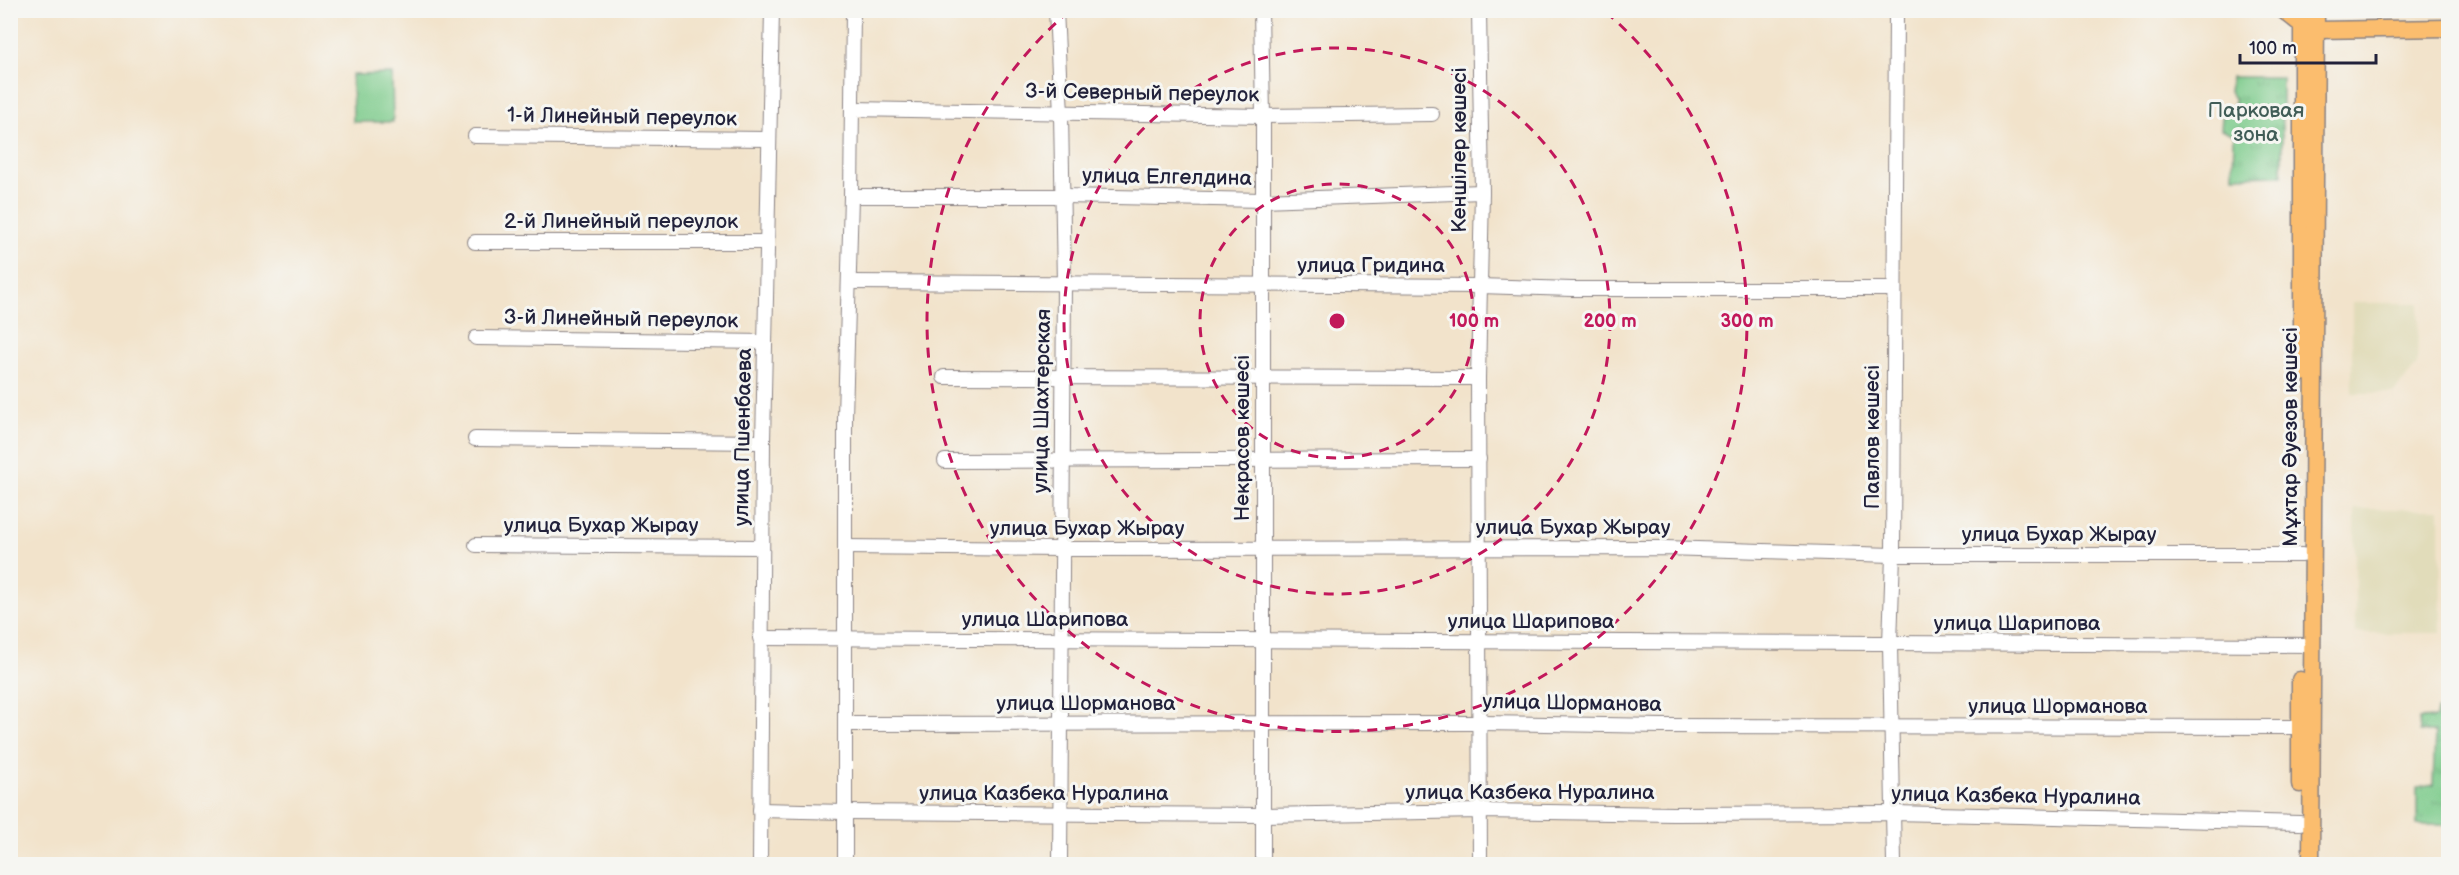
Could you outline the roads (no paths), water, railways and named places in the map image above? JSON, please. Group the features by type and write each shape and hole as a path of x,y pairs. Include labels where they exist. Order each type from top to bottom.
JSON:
{"main road":[{"path":"2283,10 2307,22 2448,28"},
{"name":"Мұхтар Әуезов көшесі","path":"2311,864 2302,555 2307,22 2316,10"},
{"name":"Мұхтар Әуезов көшесі","path":"2300,864 2300,727 2306,645 2307,22"}],"street":[{"name":"улица Пшенбаева","path":"760,864 760,638 772,10"},
{"path":"844,864 845,548 853,10"},
{"name":"улица Шахтерская","path":"1056,10 1061,114 1064,284 1060,864"},
{"name":"Некрасов көшесі","path":"1261,10 1263,864"},
{"name":"Кеншілер көшесі","path":"1479,10 1482,192 1478,378 1480,864"},
{"name":"Павлов көшесі","path":"1894,864 1890,643 1893,555 1896,10"},
{"name":"3-й Северный переулок","path":"852,109 1263,116 1432,114"},
{"name":"1-й Линейный переулок","path":"475,136 768,139"},
{"name":"улица Елгелдина","path":"851,196 1063,196 1263,200 1482,192"},
{"name":"2-й Линейный переулок","path":"476,242 766,242"},
{"name":"улица Гридина","path":"849,282 1480,286 1572,289 1894,289"},
{"name":"3-й Линейный переулок","path":"476,338 765,342"},
{"path":"944,377 1478,378"},
{"path":"475,439 763,442"},
{"path":"945,461 1479,459"},
{"name":"улица Бухар Жырау","path":"476,545 762,547"},
{"name":"улица Бухар Жырау","path":"845,548 1677,548 1893,555 2302,555"},
{"name":"улица Шарипова","path":"760,638 2306,645"},
{"name":"улица Шорманова","path":"845,724 1481,723 2300,727"},
{"name":"улица Казбека Нуралина","path":"760,810 1263,815 1480,811 1673,814 1894,813 2300,823"}],"park label":[{"name":"Парковая зона","path":"2256,122"}]}
